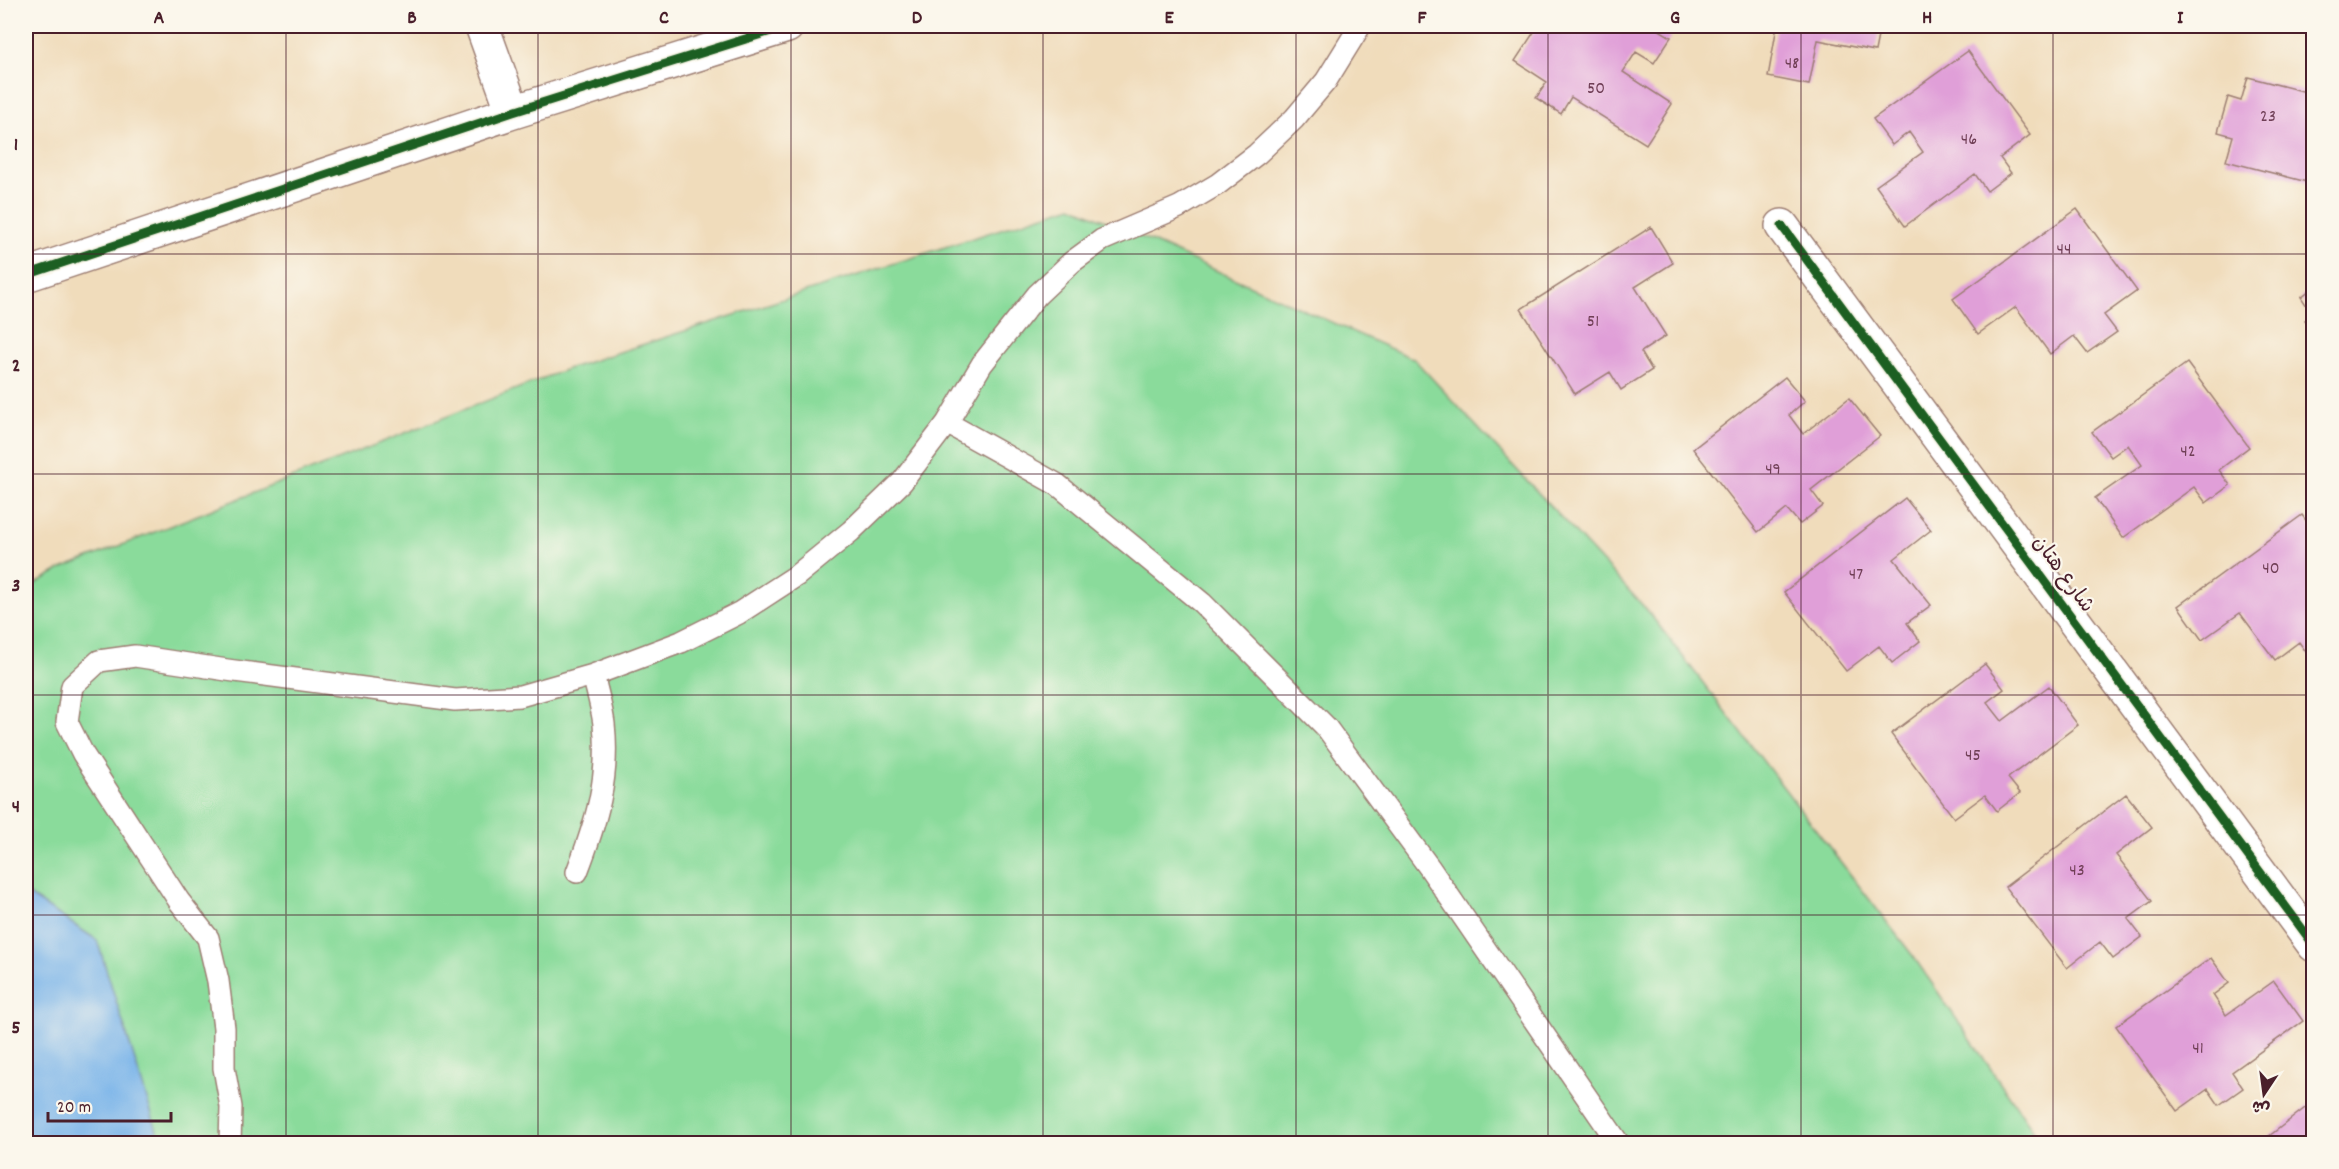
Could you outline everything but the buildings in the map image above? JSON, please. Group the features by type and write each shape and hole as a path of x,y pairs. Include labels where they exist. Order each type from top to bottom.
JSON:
{"street":[{"path":"482,26 513,112"},
{"path":"26,275 513,112 787,26"},
{"name":"شارع هتان","path":"1782,226 2313,945"}],"lane":[{"path":"230,1143 231,1107 224,1068 224,1028 218,981 208,938 179,901 83,754 67,722 72,686 99,661 135,656 455,700 520,696 593,675 681,642 739,613 796,576 851,531 902,482 947,423 982,364 1036,295 1072,262 1102,240 1179,207 1218,184 1257,154 1294,119 1326,81 1359,26"},
{"path":"947,423 1058,485 1202,603 1326,727 1436,877 1619,1143"},
{"path":"577,872 595,825 605,775 604,725 593,675"}],"green space":[{"path":"1072,206 1414,359 1647,610 1913,956 2042,1143 26,1143 26,589 61,569 567,369"}],"water":[{"path":"26,893 97,940 158,1134 158,1143 26,1143"}],"cycle path":[{"path":"26,275 513,112 787,26"},
{"path":"1782,226 2314,945"}]}
